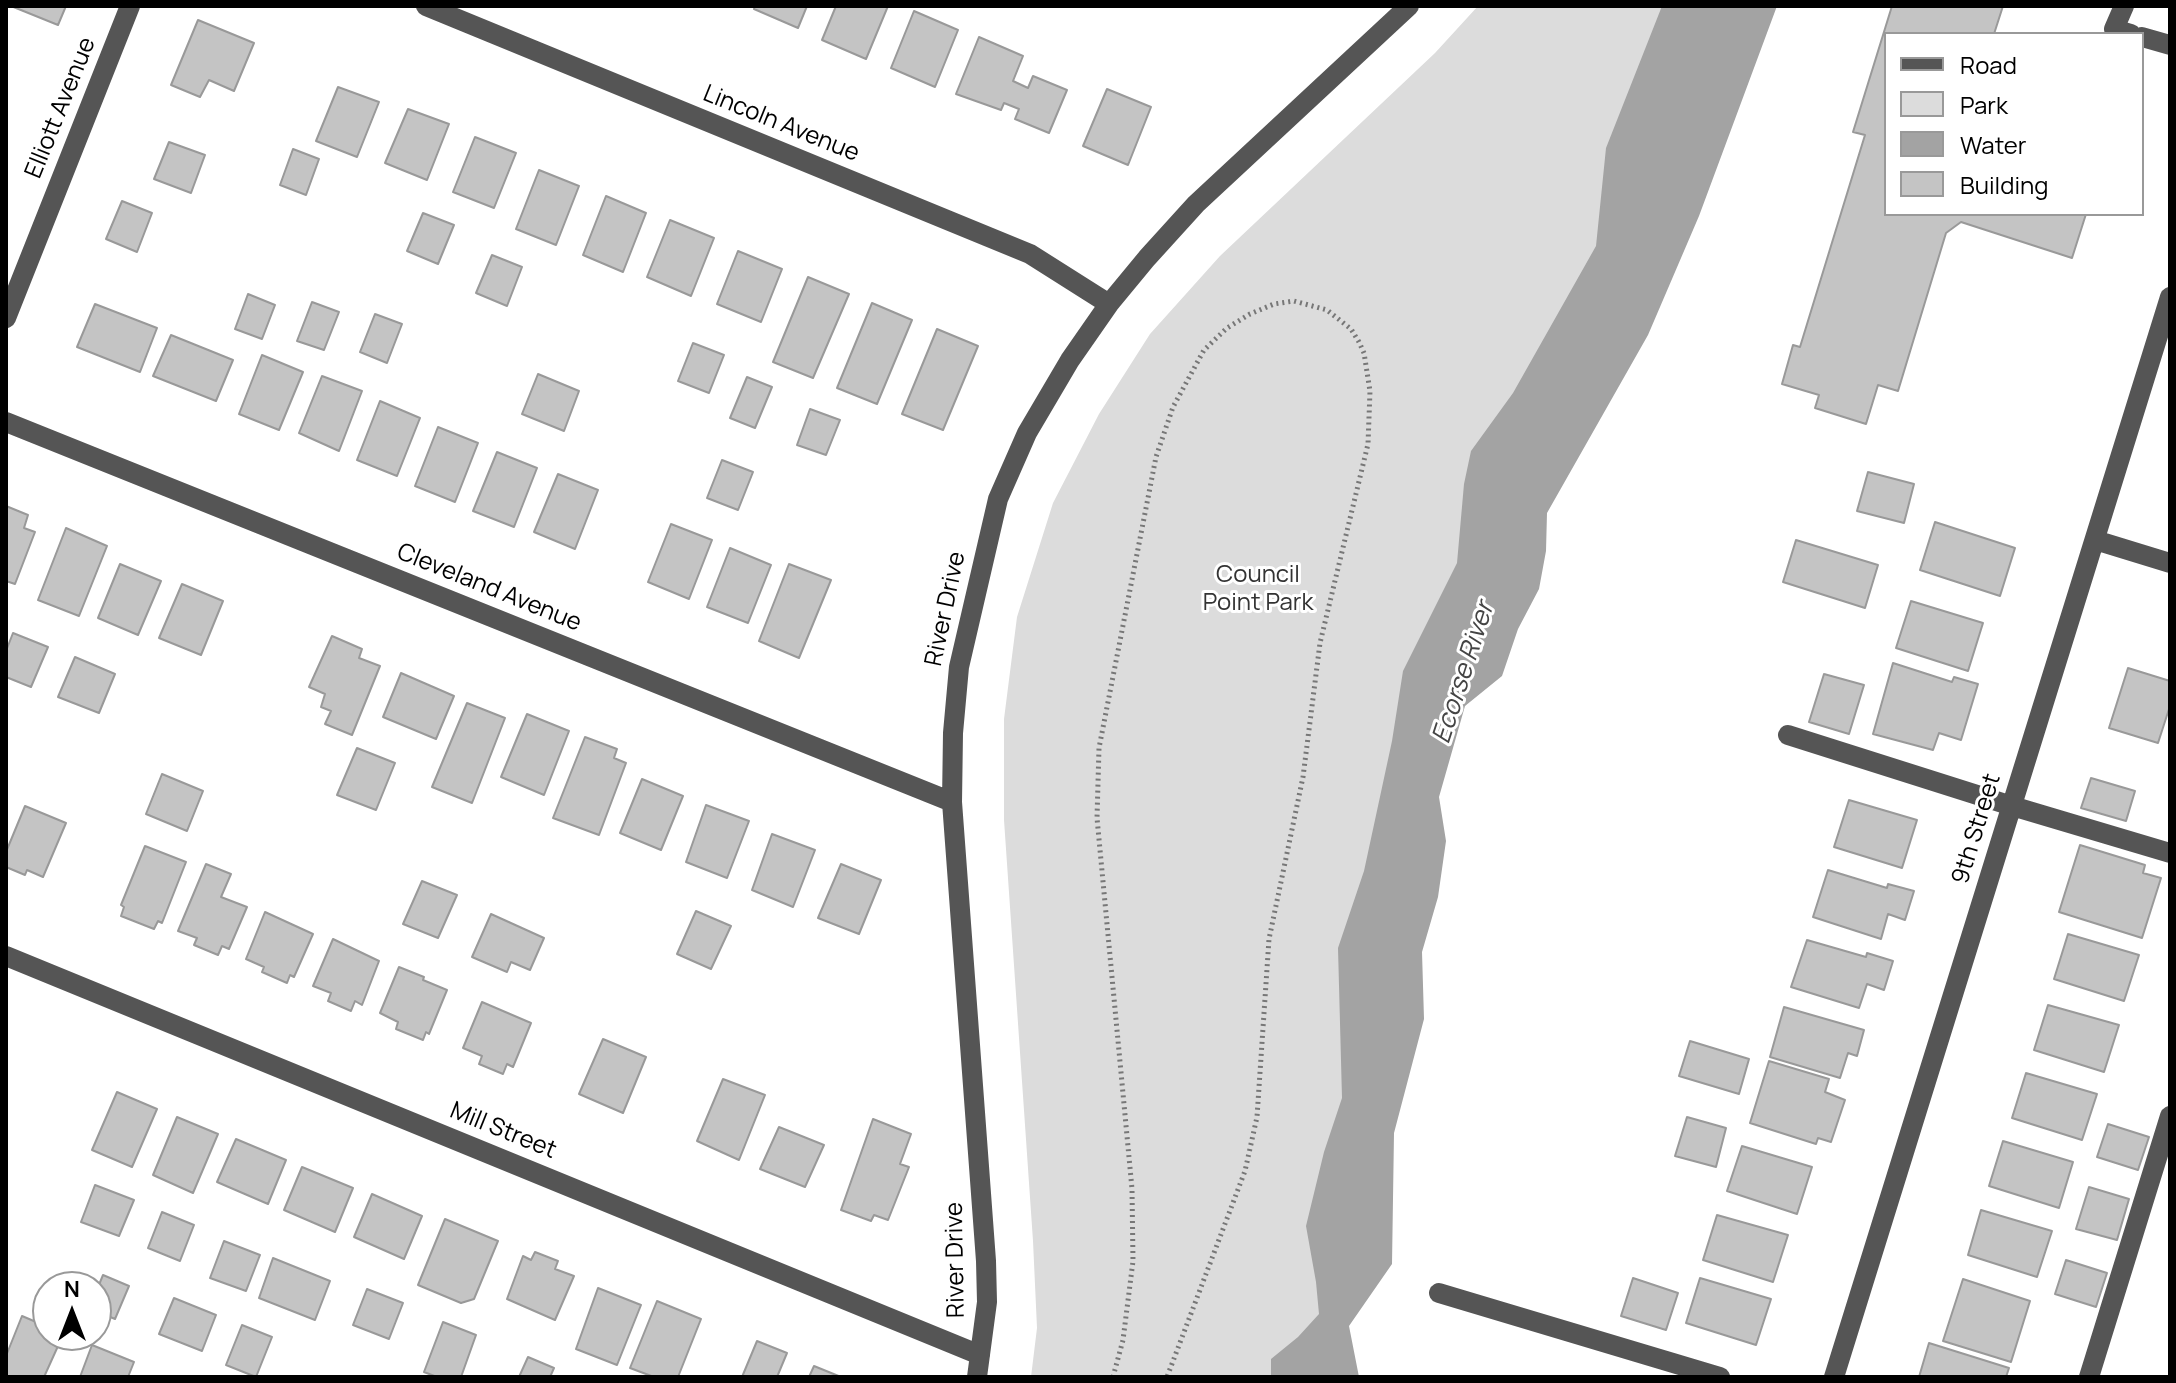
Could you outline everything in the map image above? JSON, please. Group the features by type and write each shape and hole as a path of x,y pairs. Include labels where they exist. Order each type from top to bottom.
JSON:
{"street":[{"name":"Elliott Avenue","path":"6,318 130,6"},
{"name":"Lincoln Avenue","path":"426,6 1030,254 1109,304"},
{"name":"River Drive","path":"977,1377 987,1302 986,1261 952,802 953,733 959,667 998,499 1027,433 1070,360 1109,304 1147,258 1196,204 1409,6"},
{"path":"2124,6 2114,29 2124,32"},
{"path":"2144,38 2170,45"},
{"name":"9th Street","path":"1834,1377 2170,297"},
{"name":"Cleveland Avenue","path":"6,422 952,802"},
{"path":"2095,540 2170,563"},
{"path":"1788,735 2170,853"},
{"name":"Mill Street","path":"6,956 980,1355"},
{"path":"2089,1377 2170,1116"},
{"path":"1439,1293 1720,1377"}],"path":[{"path":"1113,1377 1123,1340 1133,1261 1132,1189 1097,818 1099,748 1156,457 1173,407 1204,350 1227,328 1274,304 1294,301 1327,310 1351,329 1359,342 1367,364 1370,391 1368,444 1320,643 1303,777 1269,939 1257,1117 1245,1171 1167,1377"}],"green space":[{"name":"Council Point Park","path":"1478,6 1730,6 1439,746 1333,1377 1031,1377 1037,1328 1004,820 1004,719 1017,617 1053,503 1099,414 1150,334 1220,256 1435,53"}],"water":[{"name":"Ecorse River","path":"1662,6 1777,6 1699,216 1648,335 1547,513 1546,551 1539,589 1518,629 1502,676 1465,706 1439,797 1446,841 1438,897 1422,952 1424,1019 1394,1133 1392,1264 1349,1326 1359,1377 1271,1377 1271,1359 1298,1337 1319,1314 1306,1226 1324,1152 1342,1098 1338,948 1364,871 1392,741 1403,671 1457,563 1464,484 1471,451 1513,393 1596,246 1606,148"}],"building":[{"path":"11,6 66,6 58,25"},
{"path":"755,6 807,6 798,28 754,9"},
{"path":"836,6 888,6 866,59 822,40"},
{"path":"1892,6 2003,6 1995,32 1884,32 1884,216 2085,216 2072,258 1961,222 1946,233 1898,391 1878,385 1866,424 1815,408 1819,395 1782,384 1793,345 1800,347 1865,135 1853,132"},
{"path":"914,11 958,30 935,87 891,68"},
{"path":"198,20 254,43 234,91 209,80 200,97 171,85"},
{"path":"979,37 1023,56 1013,81 1028,88 1033,76 1067,90 1049,133 1015,119 1019,109 1004,103 1001,110 956,94"},
{"path":"338,87 379,102 357,157 316,141"},
{"path":"1107,89 1151,107 1128,165 1083,146"},
{"path":"408,109 449,124 427,180 385,163"},
{"path":"475,137 516,153 494,208 453,192"},
{"path":"169,142 205,155 191,193 154,179"},
{"path":"293,149 319,159 306,195 280,185"},
{"path":"539,170 579,186 556,245 516,229"},
{"path":"606,196 646,213 623,272 583,255"},
{"path":"122,201 152,213 137,252 106,239"},
{"path":"423,213 454,225 438,264 407,251"},
{"path":"670,220 714,238 691,296 647,277"},
{"path":"738,251 782,269 761,322 717,304"},
{"path":"492,255 522,267 507,306 476,293"},
{"path":"808,277 849,294 813,378 773,362"},
{"path":"248,294 275,305 262,339 235,329"},
{"path":"312,302 339,312 324,350 297,341"},
{"path":"872,303 912,320 877,404 837,388"},
{"path":"95,304 157,328 140,372 77,347"},
{"path":"375,314 402,324 387,363 360,352"},
{"path":"937,329 978,346 943,430 902,414"},
{"path":"171,335 233,360 216,401 153,376"},
{"path":"693,343 724,355 709,393 678,381"},
{"path":"262,355 303,372 279,430 239,414"},
{"path":"538,374 579,391 564,431 522,414"},
{"path":"322,376 362,391 339,451 299,433"},
{"path":"747,377 772,387 755,428 730,418"},
{"path":"380,401 420,418 397,476 357,460"},
{"path":"810,409 840,420 826,455 797,445"},
{"path":"438,427 478,443 455,502 415,486"},
{"path":"497,452 537,468 514,527 473,511"},
{"path":"722,460 753,472 738,510 707,498"},
{"path":"1868,472 1914,484 1904,523 1857,511"},
{"path":"558,474 598,490 575,549 534,532"},
{"path":"6,506 28,515 24,528 35,532 15,584 6,581"},
{"path":"1935,522 2015,548 2000,596 1920,570"},
{"path":"671,524 712,540 689,599 648,582"},
{"path":"66,528 107,546 79,616 38,600"},
{"path":"1796,540 1878,565 1865,608 1783,582"},
{"path":"730,548 771,565 748,623 707,607"},
{"path":"120,564 161,581 138,635 98,618"},
{"path":"789,564 831,580 799,658 759,641"},
{"path":"182,584 223,601 201,655 159,638"},
{"path":"1911,601 1983,623 1968,671 1896,648"},
{"path":"13,633 48,647 31,687 6,677 6,651"},
{"path":"332,636 362,649 359,658 380,666 352,735 325,724 331,711 321,707 325,694 309,687"},
{"path":"75,657 115,674 99,713 58,697"},
{"path":"1893,663 1952,682 1954,677 1978,684 1961,740 1939,733 1933,750 1873,734"},
{"path":"2128,668 2170,681 2170,706 2158,743 2109,728"},
{"path":"401,673 454,696 436,739 383,717"},
{"path":"1824,674 1864,685 1849,734 1809,722"},
{"path":"467,703 505,718 472,803 432,787"},
{"path":"527,714 569,731 544,795 501,777"},
{"path":"585,737 617,749 614,758 626,763 599,835 553,818"},
{"path":"357,748 395,763 376,810 337,795"},
{"path":"162,774 203,791 187,831 146,814"},
{"path":"2091,778 2135,791 2126,821 2081,808"},
{"path":"642,779 683,796 661,850 620,833"},
{"path":"1849,800 1917,820 1902,868 1834,847"},
{"path":"706,805 749,821 727,878 686,862"},
{"path":"25,806 66,823 43,877 27,870 25,875 6,867 6,852"},
{"path":"772,834 815,850 793,907 752,890"},
{"path":"2080,845 2145,865 2143,873 2161,878 2142,938 2059,912"},
{"path":"145,846 186,862 162,923 158,921 154,929 121,916 124,907 121,905"},
{"path":"206,864 231,874 221,897 247,907 229,949 222,946 218,955 194,945 197,938 178,931"},
{"path":"841,864 881,880 859,934 818,918"},
{"path":"1828,870 1887,888 1888,884 1914,891 1905,920 1888,914 1881,939 1813,917"},
{"path":"422,881 457,895 438,938 403,924"},
{"path":"696,911 731,926 711,969 677,954"},
{"path":"265,912 313,934 294,977 290,975 287,983 262,972 264,967 246,959"},
{"path":"491,914 544,938 530,970 511,962 507,972 472,957"},
{"path":"2068,934 2139,955 2124,1001 2054,979"},
{"path":"333,939 379,961 362,1005 355,1001 351,1011 328,1001 331,993 313,986"},
{"path":"1807,940 1866,957 1867,953 1893,961 1884,990 1867,984 1859,1008 1791,987"},
{"path":"399,967 447,990 429,1034 426,1032 423,1040 396,1029 398,1022 380,1013"},
{"path":"482,1002 531,1023 513,1067 507,1064 503,1074 479,1064 482,1056 463,1048"},
{"path":"2048,1005 2119,1025 2104,1072 2034,1050"},
{"path":"1784,1007 1864,1030 1857,1056 1848,1053 1840,1078 1770,1057"},
{"path":"603,1039 646,1057 623,1113 579,1094"},
{"path":"1690,1041 1749,1059 1739,1094 1679,1076"},
{"path":"1769,1061 1829,1079 1825,1092 1845,1100 1831,1142 1818,1138 1816,1144 1750,1123"},
{"path":"2026,1073 2097,1094 2082,1140 2012,1118"},
{"path":"723,1079 765,1095 739,1160 697,1141"},
{"path":"117,1092 157,1109 132,1167 92,1150"},
{"path":"177,1117 218,1134 193,1193 153,1175"},
{"path":"1687,1117 1726,1128 1716,1167 1675,1156"},
{"path":"873,1119 911,1134 900,1164 909,1167 888,1220 874,1215 871,1221 841,1210"},
{"path":"2108,1124 2149,1137 2138,1170 2097,1157"},
{"path":"779,1127 824,1145 805,1187 760,1169"},
{"path":"236,1139 286,1160 268,1204 217,1182"},
{"path":"2003,1141 2073,1162 2059,1208 1989,1186"},
{"path":"1742,1146 1812,1167 1797,1214 1727,1191"},
{"path":"302,1167 353,1188 335,1232 284,1210"},
{"path":"95,1185 134,1200 119,1236 81,1222"},
{"path":"2089,1187 2129,1199 2117,1240 2076,1229"},
{"path":"372,1194 422,1216 404,1259 354,1237"},
{"path":"1981,1210 2052,1231 2037,1277 1968,1255"},
{"path":"162,1212 194,1225 180,1261 148,1248"},
{"path":"1717,1215 1788,1235 1773,1282 1703,1260"},
{"path":"445,1219 498,1241 474,1299 461,1303 418,1285"},
{"path":"224,1241 260,1255 246,1291 210,1278"},
{"path":"535,1252 558,1261 555,1269 574,1276 555,1320 507,1299 523,1256 531,1260"},
{"path":"273,1258 330,1281 315,1320 259,1298"},
{"path":"2066,1260 2107,1273 2096,1307 2055,1294"},
{"path":"1633,1278 1678,1293 1666,1330 1621,1316"},
{"path":"1700,1278 1771,1299 1756,1345 1686,1323"},
{"path":"112,1279 129,1286 115,1319 112,1318"},
{"path":"1963,1279 2030,1301 2011,1362 1943,1341"},
{"path":"598,1288 641,1305 617,1365 576,1349"},
{"path":"367,1289 403,1303 389,1339 353,1325"},
{"path":"174,1298 216,1315 202,1351 159,1334"},
{"path":"657,1301 701,1319 678,1377 654,1377 630,1368"},
{"path":"22,1316 32,1320 32,1351 56,1351 44,1377 6,1376 6,1356"},
{"path":"443,1322 476,1335 461,1377 437,1377 424,1372"},
{"path":"242,1325 272,1337 256,1377 226,1365"},
{"path":"757,1341 787,1353 777,1377 742,1377"},
{"path":"1929,1343 2009,1368 2006,1377 1919,1377"},
{"path":"90,1351 107,1351 134,1362 128,1377 80,1377"},
{"path":"528,1357 554,1368 550,1377 519,1377"},
{"path":"814,1366 841,1377 809,1377"}]}
